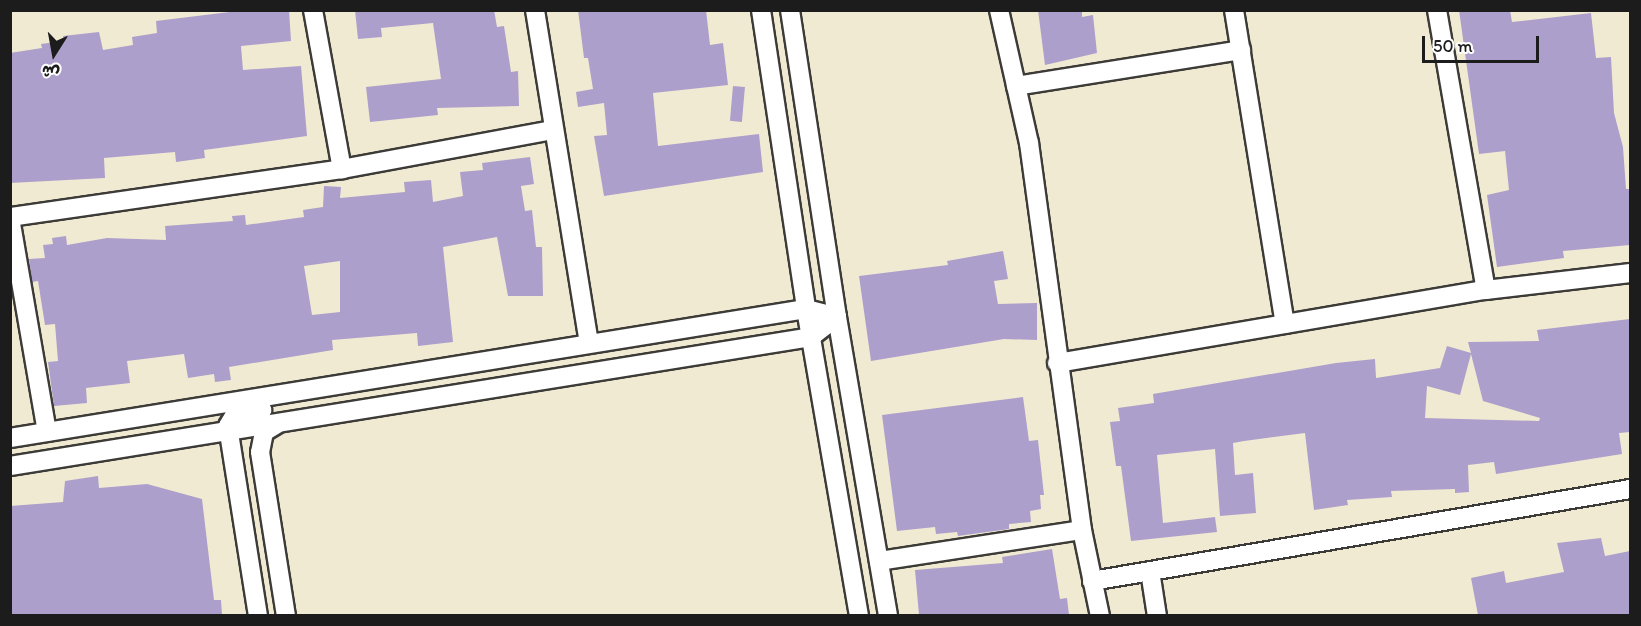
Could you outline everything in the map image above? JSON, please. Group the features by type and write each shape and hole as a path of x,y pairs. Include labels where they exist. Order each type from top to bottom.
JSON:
{"street":[{"path":"313,10 342,169"},
{"path":"534,10 552,130 590,343"},
{"path":"761,10 806,309 859,615"},
{"path":"790,10 837,317 888,615"},
{"path":"999,10 1029,143 1082,530 1100,615"},
{"path":"1234,10 1286,324"},
{"path":"1437,10 1486,290"},
{"path":"1016,86 1241,50"},
{"path":"47,432 10,217 342,169 552,130"},
{"path":"1058,363 1486,290 1630,273"},
{"path":"10,438 806,309 837,317"},
{"path":"10,466 811,338 837,317"},
{"path":"258,615 228,431 230,420 239,414 292,405 352,384"},
{"path":"279,423 264,432 260,452 286,615"},
{"path":"1092,581 1630,489"},
{"path":"879,561 1082,530"},
{"path":"1150,571 1157,615"}],"building":[{"path":"246,10 289,10 291,41 241,46 243,70 301,66 307,136 204,150 205,158 176,162 175,152 104,158 105,178 10,183 10,53 42,48 41,44 64,41 63,36 99,32 103,50 133,45 132,37 157,33 156,21"},
{"path":"355,10 494,10 497,27 504,26 511,72 518,71 519,106 437,108 438,115 370,122 366,87 441,79 433,23 381,28 382,37 358,39"},
{"path":"578,10 706,10 710,45 723,43 728,85 653,93 658,146 759,134 763,172 604,196 594,136 607,135 604,103 578,107 576,92 593,89 588,58 584,58"},
{"path":"1038,10 1082,10 1082,17 1093,15 1097,53 1045,65"},
{"path":"1459,10 1510,10 1512,22 1591,13 1596,58 1611,57 1614,113 1623,147 1626,189 1630,189 1630,245 1563,251 1564,258 1497,267 1487,195 1509,190 1505,151 1479,154"},
{"path":"733,86 745,87 742,122 730,121"},
{"path":"530,157 534,184 521,186 525,211 532,210 536,247 542,247 543,296 508,296 497,237 443,247 453,342 418,346 417,333 332,340 333,350 229,367 231,380 215,382 214,374 188,378 184,354 127,361 130,383 86,388 87,403 54,406 48,362 58,361 55,324 45,325 38,281 32,282 29,259 45,258 43,245 53,244 52,238 66,236 67,245 107,238 166,240 165,226 233,221 232,216 245,215 246,225 304,217 303,210 323,207 324,186 341,187 340,198 405,192 404,182 431,180 433,202 463,196 460,172 483,170 482,163","holes":["340,261 340,312 312,315 304,266"]},
{"path":"1003,251 1008,279 994,281 998,304 1037,303 1037,340 1004,339 871,361 859,276 948,265 947,261"},
{"path":"1630,319 1630,432 1619,433 1622,454 1496,474 1494,462 1468,465 1469,492 1455,493 1455,489 1391,491 1392,497 1347,500 1348,505 1314,510 1305,433 1244,441 1233,443 1235,475 1253,473 1256,513 1220,516 1215,449 1157,455 1163,523 1215,517 1217,532 1131,541 1121,466 1116,466 1110,422 1120,421 1118,408 1154,403 1153,394 1336,363 1375,359 1376,378 1440,368 1447,346 1471,353 1468,342 1539,341 1537,330","holes":["1471,354 1483,401 1540,418 1539,421 1425,418 1427,386 1460,395"]},
{"path":"1023,397 1029,441 1038,440 1044,495 1040,495 1041,509 1030,511 1031,522 1009,524 1009,529 958,536 957,532 936,534 935,527 897,531 882,415"},
{"path":"98,476 99,488 147,484 202,499 214,600 221,600 222,615 10,615 10,506 63,502 65,481"},
{"path":"1601,538 1605,556 1630,551 1630,615 1478,615 1471,578 1504,571 1506,583 1564,572 1557,543"},
{"path":"1052,549 1060,599 1067,598 1069,615 919,615 915,570 1003,563 1002,557"}]}
